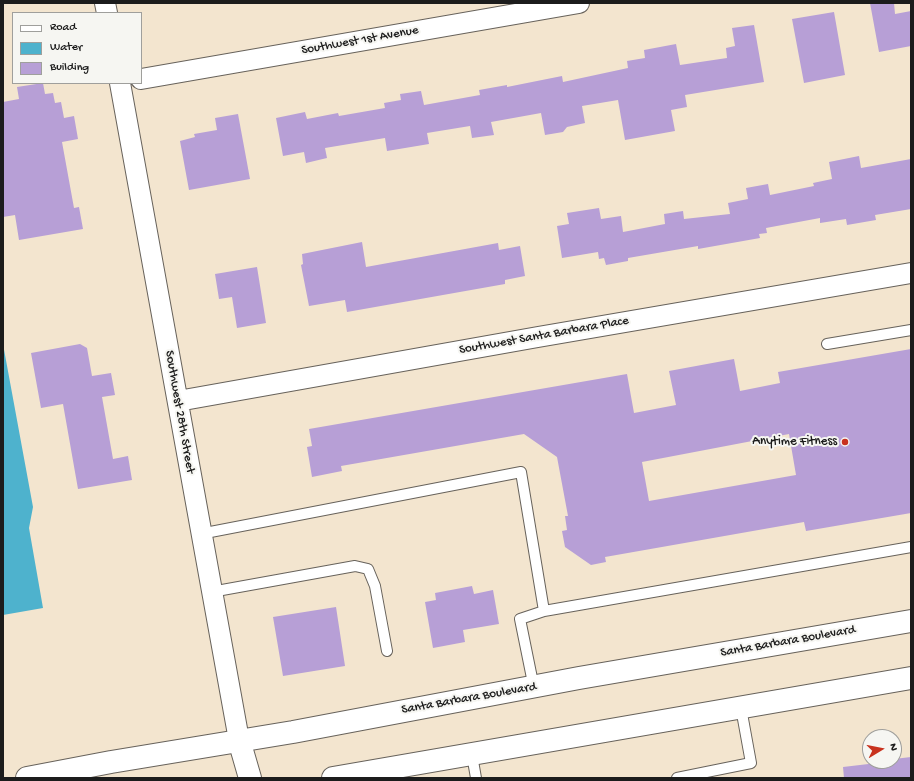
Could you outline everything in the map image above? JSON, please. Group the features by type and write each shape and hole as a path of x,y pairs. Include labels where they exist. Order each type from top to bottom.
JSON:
{"main road":[{"name":"Santa Barbara Boulevard","path":"27,778 534,688 579,678 911,621"},
{"path":"332,778 911,678"},
{"path":"239,740 250,778"}],"street":[{"name":"Southwest 1st Avenue","path":"142,79 579,3"},
{"name":"Southwest 28th Street","path":"120,84 178,401 200,534 239,740"},
{"name":"Southwest Santa Barbara Place","path":"178,401 911,273"}],"lane":[{"path":"827,344 911,330"},
{"path":"200,534 521,472 544,611"},
{"path":"534,688 520,619 544,611 911,547"},
{"path":"211,592 355,566 368,569 375,586 387,651"},
{"path":"677,778 751,763 741,708"},
{"path":"472,755 476,778"}],"water":[{"path":"3,344 33,507 29,528 43,608 3,615"}],"building":[{"path":"870,3 894,3 895,14 911,11 911,46 879,52"},
{"path":"834,12 845,75 804,83 792,19"},
{"path":"754,25 764,82 685,95 687,107 671,110 675,131 625,140 618,100 582,106 585,123 567,127 563,132 545,135 541,113 491,122 494,135 472,138 470,126 427,133 429,144 387,151 385,138 325,148 327,158 306,163 304,152 283,156 276,118 305,112 307,119 338,113 339,116 385,108 384,103 401,100 400,94 421,91 424,105 480,95 479,90 507,85 507,87 562,76 563,82 628,68 627,61 645,58 644,50 676,44 680,65 727,58 726,48 735,46 732,28"},
{"path":"43,84 45,94 53,93 55,103 61,102 64,118 74,116 78,139 62,142 74,208 79,207 83,229 19,240 15,215 3,217 3,102 19,99 17,87"},
{"path":"238,114 250,179 189,190 180,141 195,137 194,134 217,130 215,118"},
{"path":"859,156 861,168 911,159 911,209 875,215 876,220 847,225 846,219 820,223 820,218 766,228 767,233 759,234 760,238 698,249 698,246 628,258 628,261 606,265 604,258 599,259 598,252 562,258 557,226 569,224 567,213 599,208 601,219 621,216 623,232 665,224 664,214 683,211 684,219 730,214 728,203 748,199 746,188 768,184 770,195 814,186 813,183 832,179 829,162"},
{"path":"362,242 366,267 498,243 499,250 520,246 525,276 505,280 505,284 347,312 345,300 309,306 301,265 303,264 302,254"},
{"path":"257,267 266,323 237,328 232,297 219,299 215,274"},
{"path":"80,344 87,348 92,376 111,373 115,395 102,397 113,459 128,456 132,480 78,489 63,404 41,408 31,353"},
{"path":"911,349 911,513 806,531 804,522 605,557 606,562 591,565 565,547 562,531 567,530 565,516 568,516 557,457 524,434 341,466 342,471 312,477 307,447 312,446 309,429 627,374 634,413 676,405 669,371 734,359 740,391 780,383 778,372","holes":["789,434 796,475 649,501 642,462"]},
{"path":"472,586 474,594 493,590 499,624 463,630 465,642 433,648 425,602 436,600 435,593"},
{"path":"336,607 345,666 283,676 273,617"},
{"path":"911,757 911,778 844,778 843,767 862,765 862,769 902,769 902,758"}],"place":[{"name":"Anytime Fitness","path":"845,442"}]}
